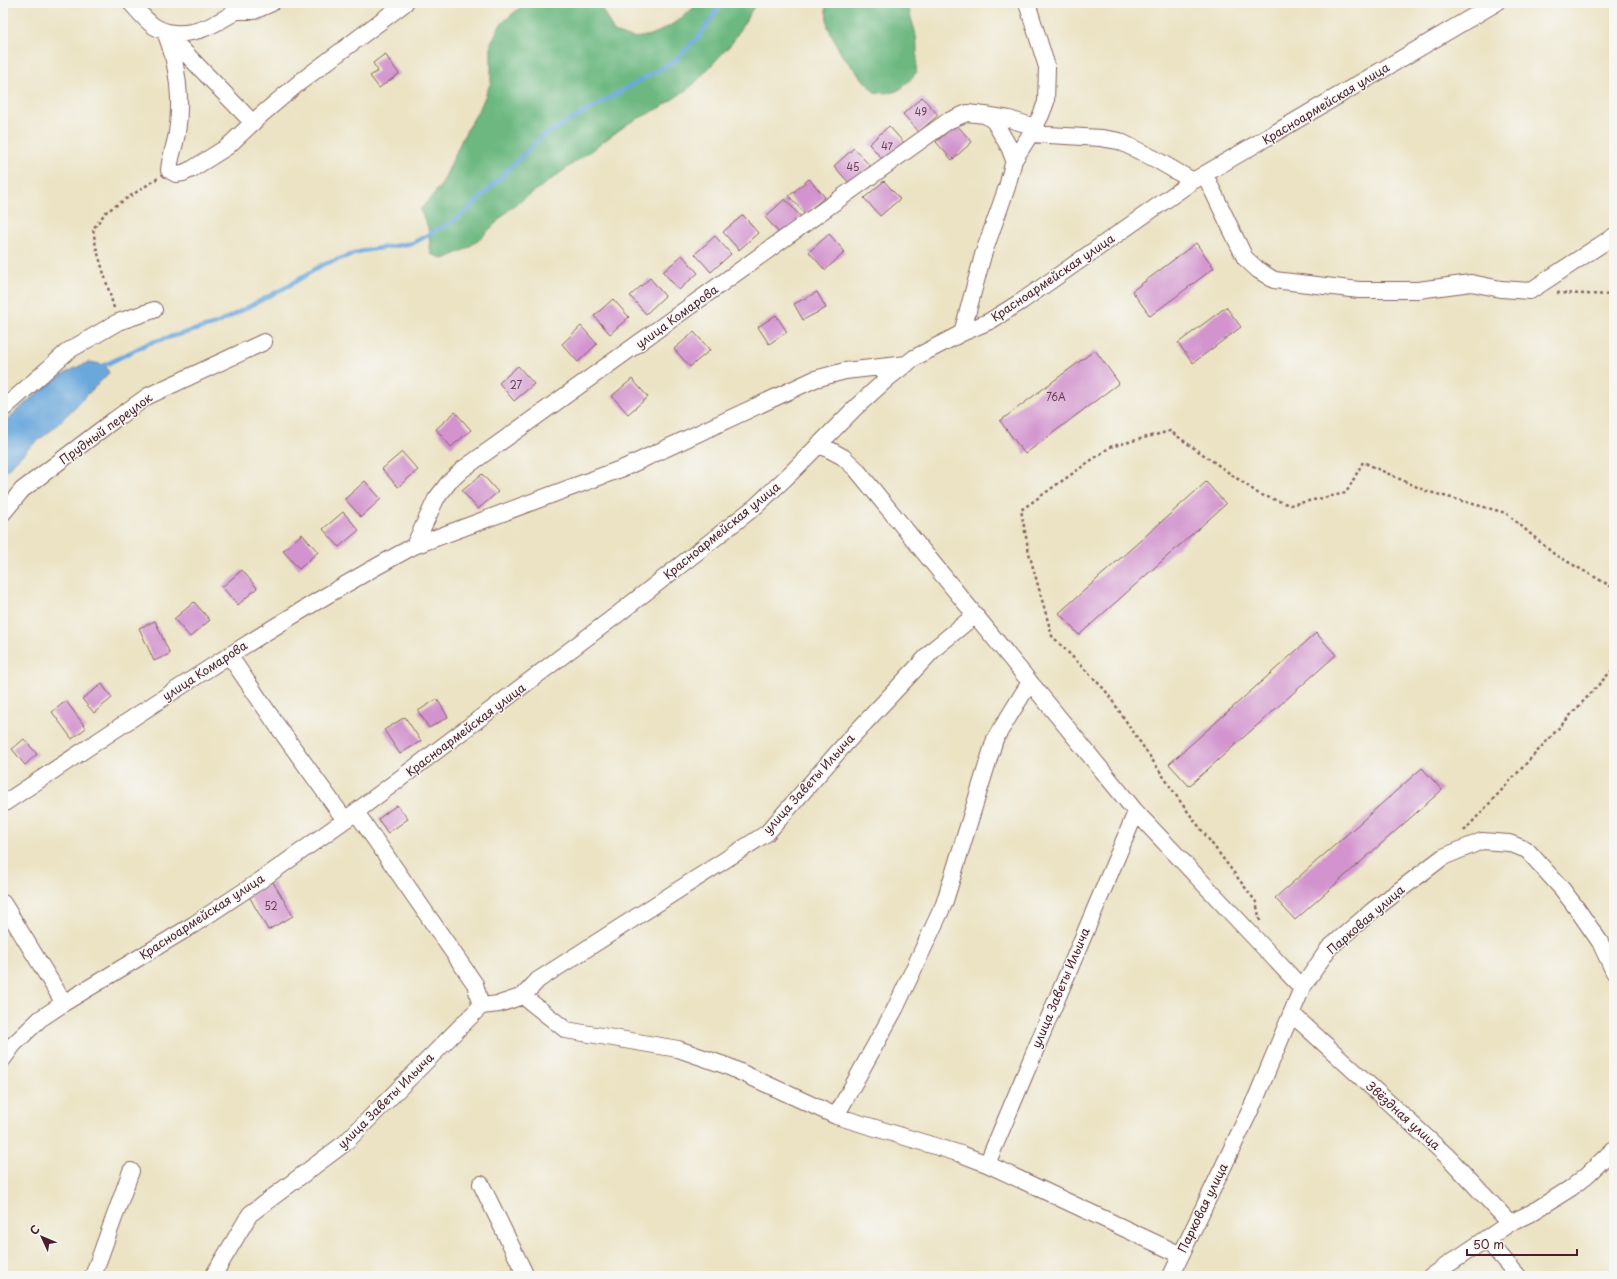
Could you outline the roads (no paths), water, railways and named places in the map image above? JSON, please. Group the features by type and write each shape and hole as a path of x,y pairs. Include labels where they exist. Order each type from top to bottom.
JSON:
{"street":[{"path":"131,3 140,14 154,26 166,32 253,123"},
{"path":"166,32 180,33 198,31 223,20 243,7 254,11 272,3"},
{"path":"166,32 172,48 177,74 177,132 170,157 169,170 176,174 192,169 227,147 300,82 405,3"},
{"path":"962,333 983,255 1007,187 1014,160 1033,131 1046,102 1047,67 1027,3"},
{"name":"Красноармейская улица","path":"3,1059 13,1046 40,1019 193,925 261,880 351,816 618,614 750,511 792,472 887,378 938,345 990,321 1022,301 1199,178 1496,3"},
{"name":"улица Комарова","path":"414,546 436,499 449,482 464,469 948,121 967,113 985,115"},
{"path":"985,115 1009,119 1033,131 1119,141 1155,159 1199,178 1245,258 1258,270 1274,280 1359,290 1418,290 1471,283 1501,289 1530,291 1614,236"},
{"path":"985,115 994,121 1009,147 1014,160"},
{"path":"3,409 68,352 118,322 154,310"},
{"name":"Прудный переулок","path":"3,513 22,490 148,396 264,342"},
{"name":"улица Комарова","path":"3,804 229,655 374,568 414,546 626,467 815,379 845,371 907,364"},
{"path":"819,444 843,457 856,469 1136,812 1302,988"},
{"name":"улица Заветы Ильича","path":"524,996 538,980 767,833 845,744 935,648 975,615"},
{"path":"229,655 276,724 351,816 475,984 481,1006 500,1004 524,996 566,1030 678,1049 727,1066 836,1116 961,1154 987,1164 1181,1255"},
{"path":"836,1116 895,1009 944,904 995,739 1030,682"},
{"name":"улица Заветы Ильича","path":"987,1164 1136,812"},
{"name":"Парковая улица","path":"1171,1276 1256,1098 1302,988 1329,948 1372,911 1443,856 1482,841 1509,843 1527,850 1575,906 1600,942 1614,972"},
{"path":"3,903 64,1003"},
{"name":"улица Заветы Ильича","path":"213,1276 250,1214 345,1144 481,1006"},
{"name":"Звёздная улица","path":"1292,1014 1448,1158 1510,1223"},
{"path":"1431,1276 1510,1223 1531,1213 1571,1188 1614,1149"},
{"path":"93,1276 131,1171"},
{"path":"481,1184 526,1276"},
{"path":"1486,1239 1518,1276"}],"water":[{"path":"90,362 105,365 109,373 54,428 31,446 3,474 3,423 33,396 55,380"}],"waterway":[{"path":"105,365 149,343 216,324 290,285 322,265 362,251 413,243 450,223 469,209 541,137 676,60 700,35 722,3"}]}
